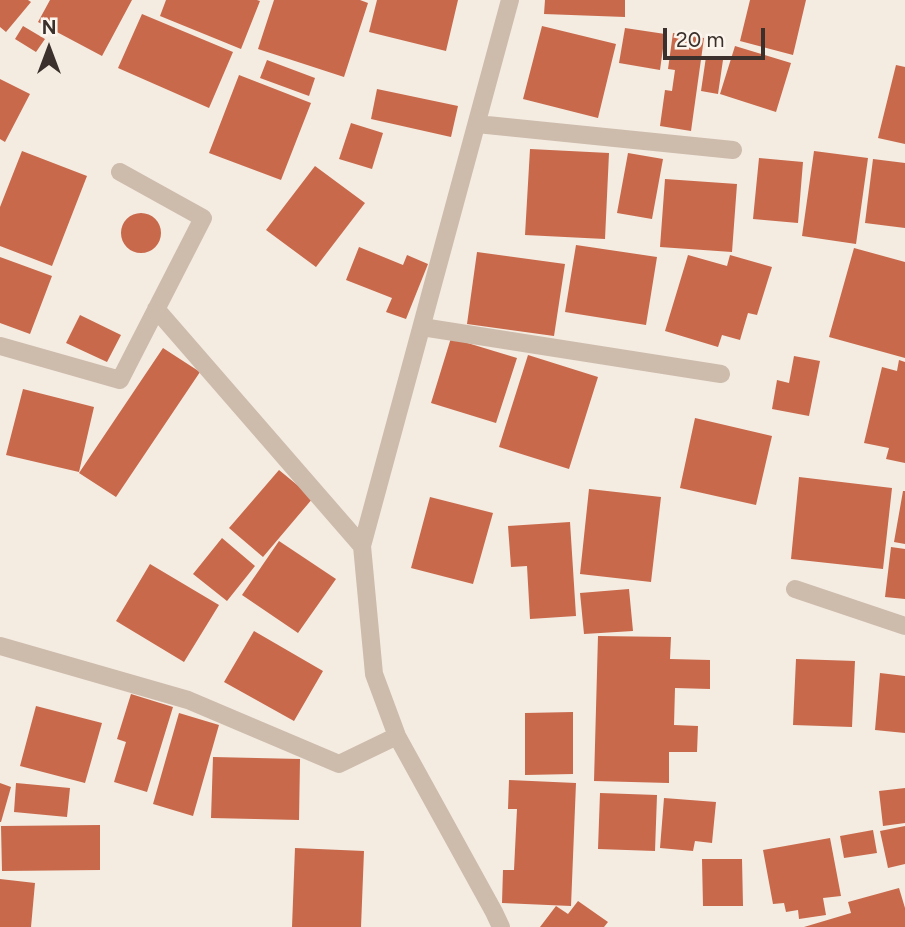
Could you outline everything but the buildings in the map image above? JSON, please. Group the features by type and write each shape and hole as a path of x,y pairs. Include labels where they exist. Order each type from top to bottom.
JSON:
{"street":[{"path":"501,927 397,736 374,674 362,546 510,0"},
{"path":"477,124 733,150"},
{"path":"0,346 120,380 203,218 120,172"},
{"path":"156,309 362,546"},
{"path":"422,327 721,374"},
{"path":"795,589 905,626"},
{"path":"0,646 188,700 339,764 397,736"}]}
